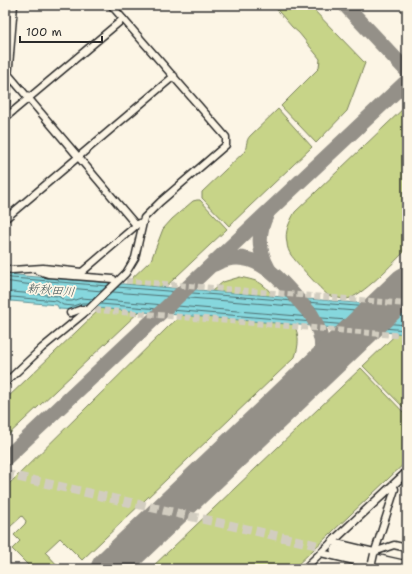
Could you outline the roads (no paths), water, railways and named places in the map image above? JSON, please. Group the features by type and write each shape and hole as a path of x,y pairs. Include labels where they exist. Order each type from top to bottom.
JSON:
{"main road":[{"path":"334,546 407,566"}],"street":[{"path":"5,115 10,16 14,5"},
{"path":"5,268 12,270 32,270 43,268 82,272 226,145 226,137 111,5"},
{"path":"5,118 123,19"},
{"path":"8,74 136,225"},
{"path":"5,219 174,76"},
{"path":"5,383 42,348 88,310 126,273 135,258 144,218"},
{"path":"32,270 48,274 113,279"},
{"path":"70,313 84,309"},
{"path":"304,569 320,553 334,546 407,472"},
{"path":"371,566 394,489 392,486"},
{"path":"334,546 374,553 394,545 407,548"},
{"path":"320,553 388,569"}],"water":[{"name":"新秋田川","path":"5,272 25,276 407,307 407,334 83,307 74,310 59,309 57,305 11,301 10,303 6,303"}],"tunnel":[{"path":"117,280 407,304"},
{"path":"86,309 407,336"},
{"path":"5,474 334,549"}]}
